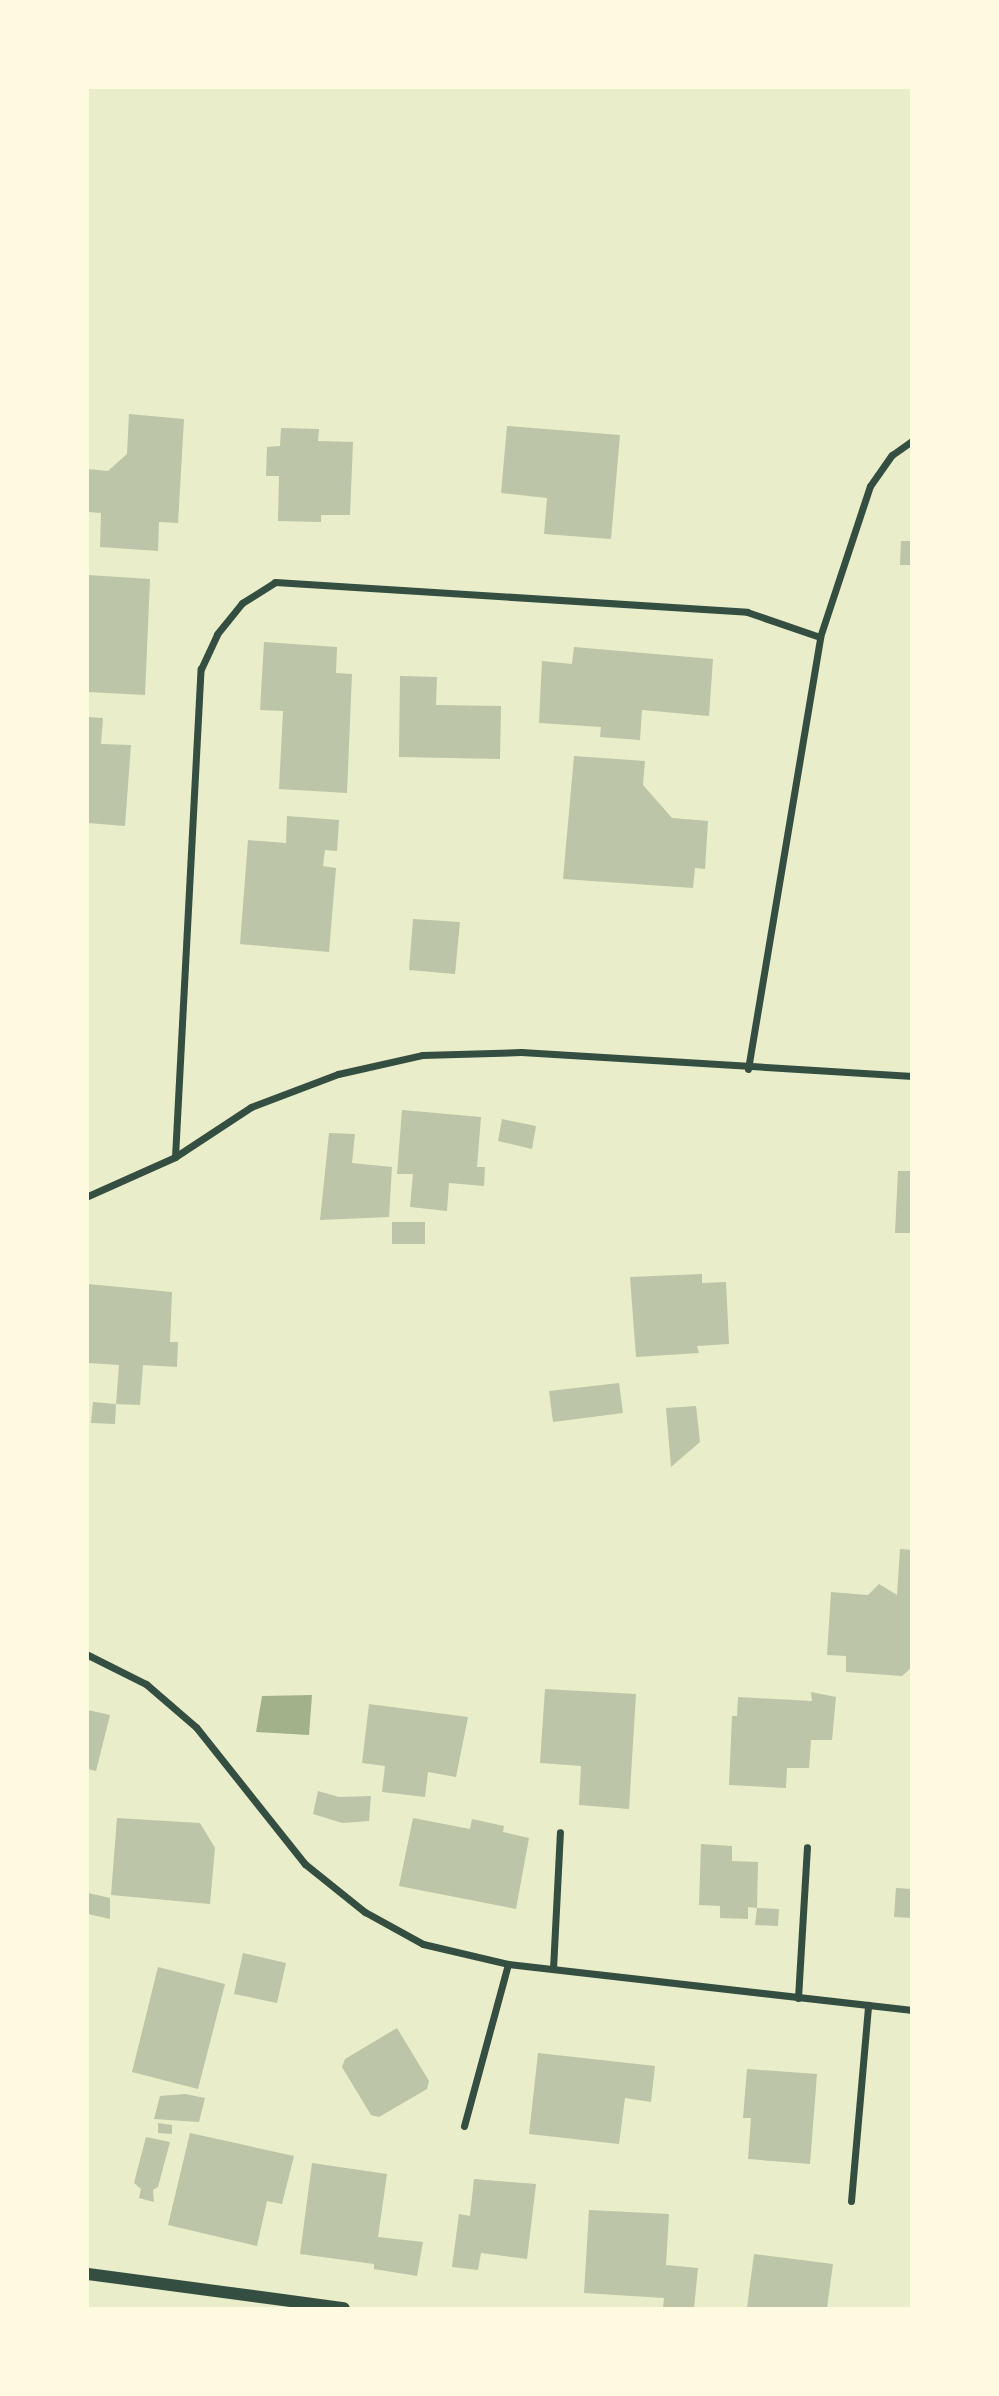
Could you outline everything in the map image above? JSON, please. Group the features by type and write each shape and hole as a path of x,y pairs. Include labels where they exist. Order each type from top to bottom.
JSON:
{"street":[{"path":"748,1069 820,637 870,486 892,455 912,441"},
{"path":"175,1157 201,669 217,634 242,603 275,582 747,612 820,637"},
{"path":"88,1196 175,1157 251,1107 338,1074 422,1055 521,1052 748,1069 912,1076"},
{"path":"88,1655 146,1684 196,1727 306,1864 365,1912 423,1944 508,1964 912,2010"},
{"path":"553,1969 560,1832"},
{"path":"798,1998 807,1847"},
{"path":"464,2126 508,1964"},
{"path":"851,2201 868,2006"},
{"path":"88,2274 344,2308"}],"shaded area":[{"path":"312,1695 309,1735 256,1732 262,1696"}],"building":[{"path":"129,414 184,419 178,523 159,522 158,551 100,547 101,513 88,512 88,469 108,471 127,454"},
{"path":"507,426 620,435 611,539 544,534 547,498 501,493"},
{"path":"281,428 319,429 318,441 353,442 350,515 321,515 321,522 278,521 279,476 266,476 267,447 280,446"},
{"path":"901,541 912,541 912,565 900,565"},
{"path":"88,575 150,579 145,695 88,692"},
{"path":"264,642 337,647 336,673 352,674 347,793 279,789 283,711 260,710"},
{"path":"574,647 713,659 709,716 642,710 640,740 600,737 601,727 539,723 542,661 572,664"},
{"path":"400,676 437,677 436,705 501,706 500,759 399,757"},
{"path":"88,717 103,718 101,744 131,745 125,826 88,823"},
{"path":"574,756 645,761 643,785 672,818 708,821 705,869 695,868 693,888 563,879"},
{"path":"287,816 339,820 337,851 325,850 323,866 336,868 329,952 240,944 248,840 286,843"},
{"path":"413,919 460,922 455,974 409,970"},
{"path":"402,1110 481,1117 477,1167 485,1167 484,1186 449,1183 447,1211 410,1207 413,1174 397,1174"},
{"path":"502,1119 536,1126 532,1149 498,1141"},
{"path":"329,1133 355,1134 352,1163 392,1167 389,1217 320,1220"},
{"path":"898,1171 912,1171 912,1233 895,1233"},
{"path":"392,1222 425,1222 425,1244 392,1244"},
{"path":"702,1274 702,1283 726,1282 729,1344 697,1346 699,1353 636,1357 630,1277"},
{"path":"88,1284 172,1292 170,1342 178,1342 177,1367 143,1365 140,1405 116,1404 119,1365 88,1363"},
{"path":"619,1383 623,1413 553,1422 549,1391"},
{"path":"93,1402 116,1404 115,1424 91,1423"},
{"path":"696,1406 700,1442 671,1467 666,1408"},
{"path":"900,1549 912,1550 912,1667 902,1676 846,1672 846,1656 827,1655 831,1592 868,1595 879,1584 897,1595"},
{"path":"545,1689 636,1694 629,1809 579,1805 581,1766 540,1763"},
{"path":"811,1692 836,1697 832,1740 811,1740 809,1768 787,1768 786,1788 729,1785 732,1716 737,1716 738,1697 812,1701"},
{"path":"369,1704 468,1717 456,1777 428,1772 425,1797 382,1792 385,1766 362,1763"},
{"path":"88,1710 110,1715 96,1771 88,1769"},
{"path":"318,1791 339,1797 371,1796 369,1821 342,1823 313,1814"},
{"path":"117,1818 200,1823 215,1848 210,1904 111,1895"},
{"path":"413,1818 470,1829 472,1819 504,1826 503,1832 529,1838 516,1909 399,1886"},
{"path":"701,1844 732,1846 732,1861 758,1862 757,1908 748,1907 748,1919 720,1918 720,1906 699,1905"},
{"path":"896,1888 912,1889 912,1918 894,1917"},
{"path":"88,1893 110,1898 110,1919 88,1914"},
{"path":"757,1908 779,1909 778,1926 755,1925"},
{"path":"243,1953 286,1963 277,2003 234,1994"},
{"path":"158,1967 225,1984 198,2089 132,2072"},
{"path":"397,2028 429,2081 427,2089 379,2117 371,2115 342,2067 345,2059"},
{"path":"538,2053 655,2066 651,2102 625,2098 619,2144 529,2134"},
{"path":"747,2069 817,2074 810,2164 748,2159 751,2118 743,2118"},
{"path":"185,2094 205,2098 199,2122 154,2119 160,2096"},
{"path":"158,2123 172,2125 172,2134 158,2133"},
{"path":"190,2133 294,2156 282,2204 267,2201 257,2246 168,2225"},
{"path":"146,2137 170,2142 158,2187 153,2190 154,2202 139,2198 141,2189 134,2183"},
{"path":"312,2163 387,2174 378,2237 423,2242 417,2276 374,2269 374,2264 300,2254"},
{"path":"474,2179 536,2184 527,2259 481,2253 478,2270 452,2267 459,2214 470,2216"},
{"path":"589,2210 669,2214 666,2265 698,2268 694,2308 663,2308 664,2298 584,2293"},
{"path":"754,2254 833,2264 827,2308 747,2308"}]}
